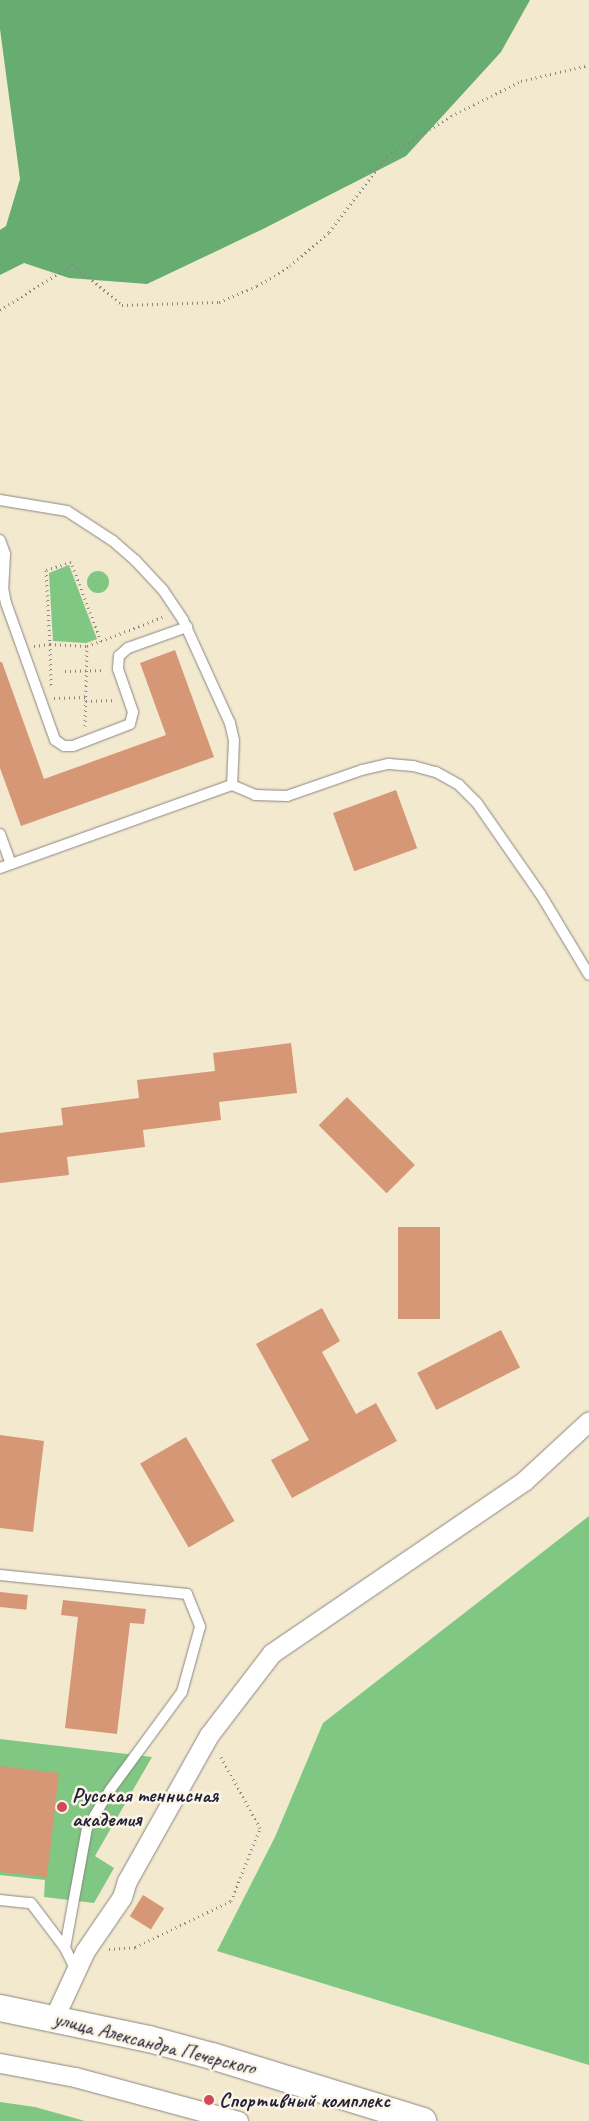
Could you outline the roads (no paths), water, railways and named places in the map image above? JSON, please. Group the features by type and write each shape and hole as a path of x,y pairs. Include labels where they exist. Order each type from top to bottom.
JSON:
{"main road":[{"name":"улица Александра Печерского","path":"0,2008 149,2039 257,2068 423,2121"}],"street":[{"path":"54,2018 85,1952 122,1897 127,1881 209,1735 272,1653 524,1481 589,1421"},
{"path":"0,2063 75,2077 238,2121"}],"lane":[{"path":"0,500 67,511 89,524 135,560 163,590 187,627 233,731 232,785"},
{"path":"0,540 5,554 4,588 6,603 55,740 68,746 85,742 130,724 134,717 117,662 123,651 187,627"},
{"path":"0,868 232,785 255,795 287,796 362,770 389,764 413,766 436,772 459,785 477,803 541,895 589,975"},
{"path":"0,834 11,864"},
{"path":"0,1575 187,1594 200,1627 182,1692 110,1790 87,1828 65,1948"},
{"path":"0,1900 31,1904 65,1948 76,1972"}],"place":[{"name":"Русская теннисная академия","path":"62,1807"},
{"name":"Спортивный комплекс","path":"209,2100"}]}
